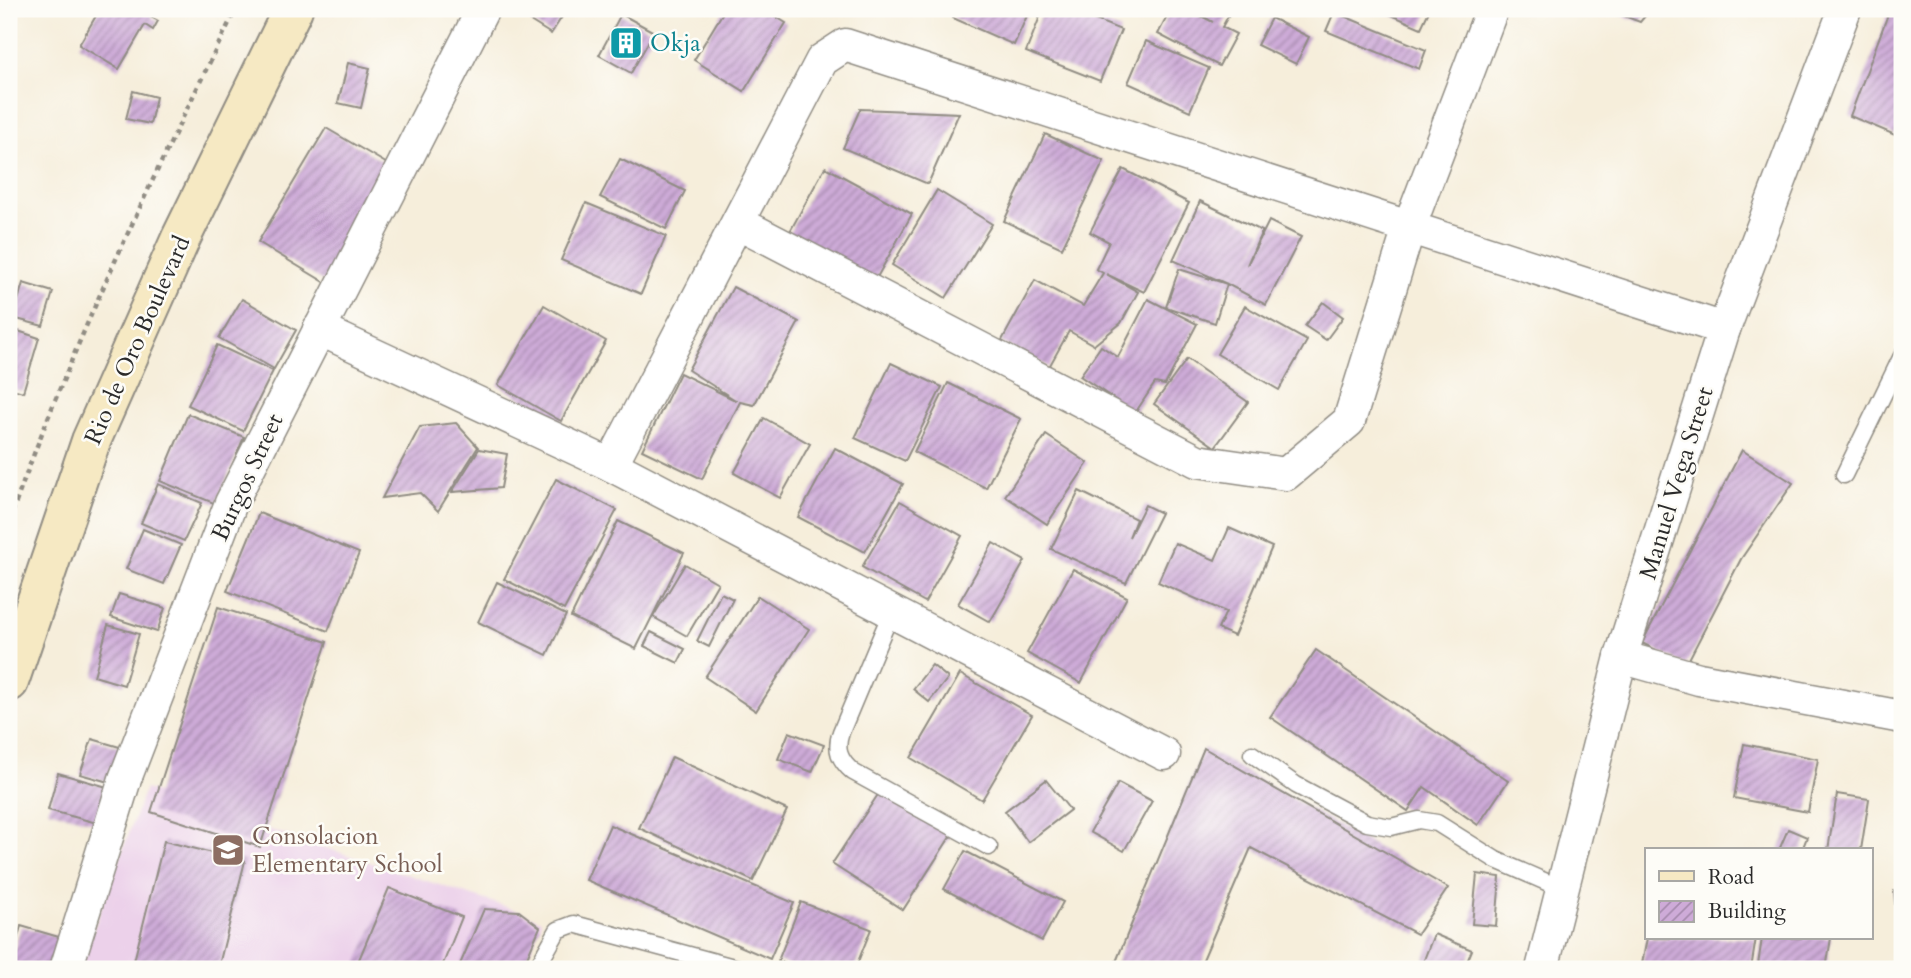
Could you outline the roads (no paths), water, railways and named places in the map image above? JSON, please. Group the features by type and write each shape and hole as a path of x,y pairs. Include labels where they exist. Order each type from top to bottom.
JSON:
{"main road":[{"name":"Rio de Oro Boulevard","path":"9,682 91,441 181,238 293,9"}],"street":[{"name":"Burgos Street","path":"66,969 125,779 231,503 483,9"},
{"path":"739,223 1197,461 1286,474 1349,421 1410,225 1492,9"},
{"name":"Manuel Vega Street","path":"1542,969 1560,888 1621,657 1724,329 1845,9"},
{"path":"611,465 822,60 845,45 1410,225 1724,329"},
{"path":"319,329 611,465 1164,754"},
{"path":"1621,657 1699,679 1902,717"}],"lane":[{"path":"1844,475 1902,356"},
{"path":"891,613 841,732 837,747 839,757 853,772 989,848"},
{"path":"1252,754 1296,785 1367,823 1391,827 1419,820 1437,823 1496,860 1560,888"},
{"path":"536,969 558,930 574,923 741,969"}],"place":[{"name":"Okja","path":"626,43"},
{"name":"Consolacion Elementary School","path":"228,850"}]}
